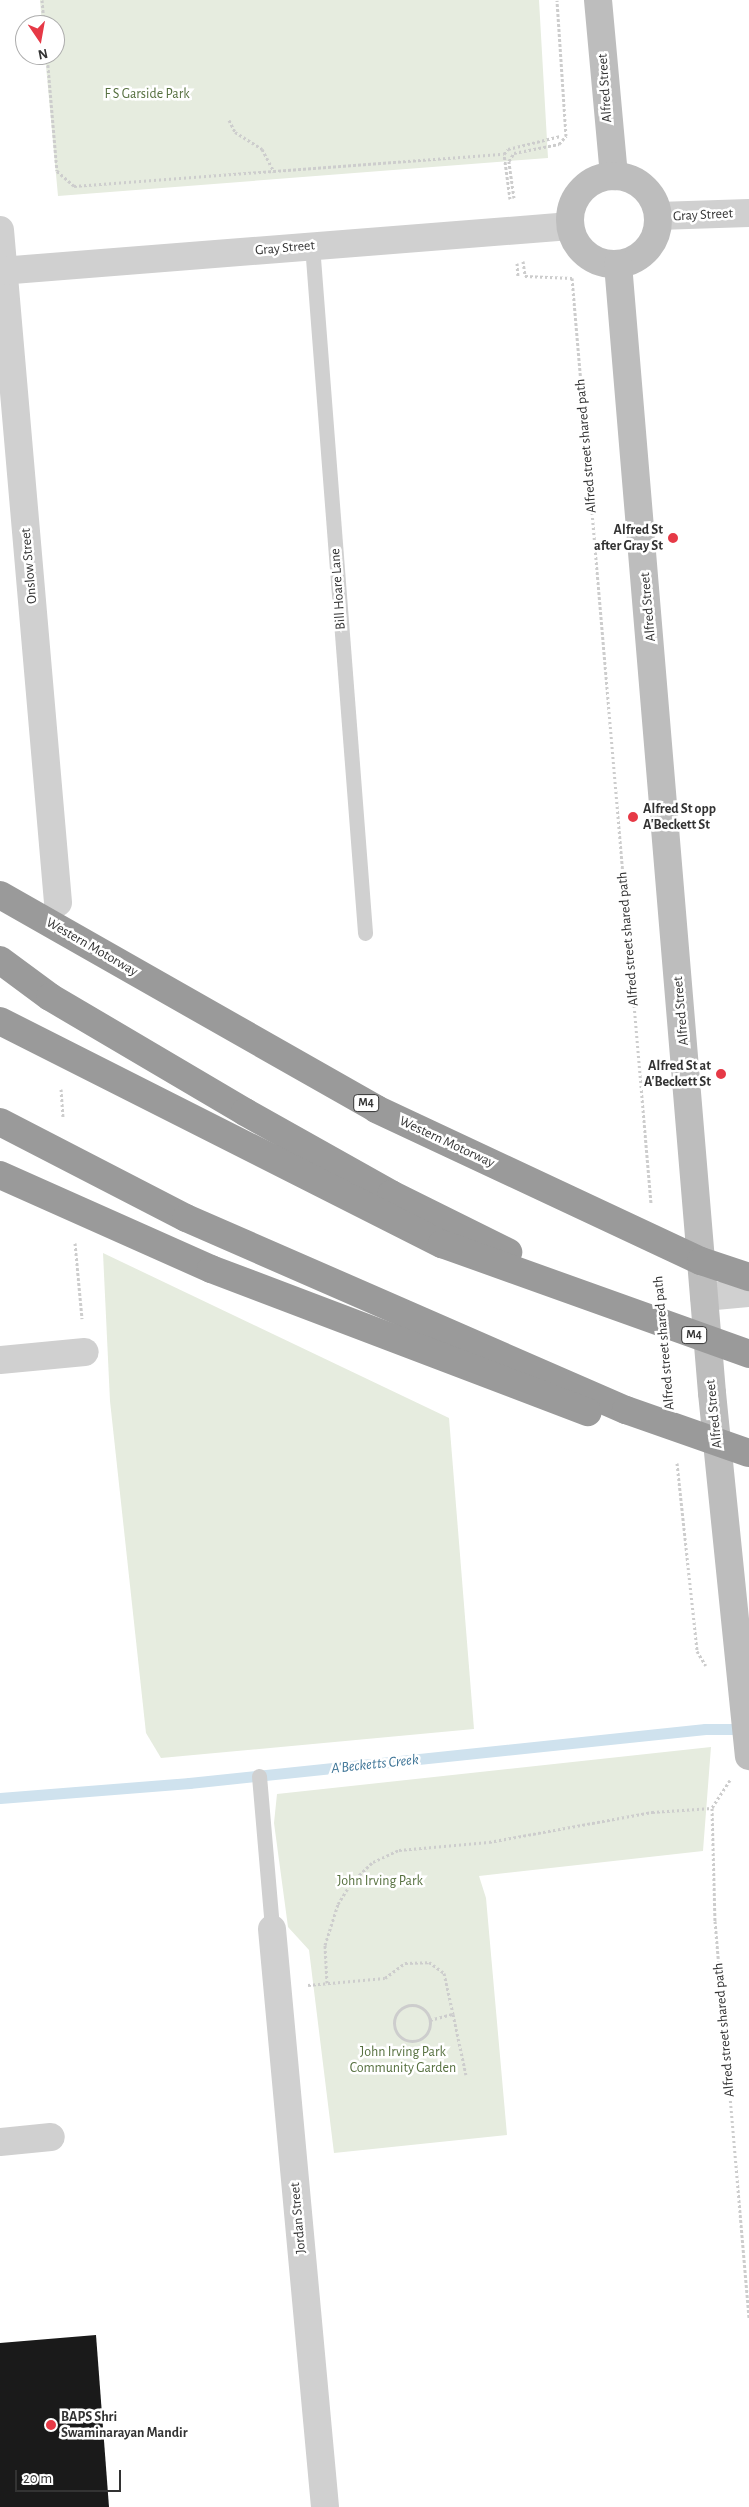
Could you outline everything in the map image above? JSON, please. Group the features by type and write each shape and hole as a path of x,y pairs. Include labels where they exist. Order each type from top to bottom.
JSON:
{"highway":[{"name":"Western Motorway","path":"0,895 376,1109 701,1261 749,1277"},
{"path":"0,960 58,1002 391,1194 640,1316"},
{"name":"M4","path":"0,1021 442,1244 749,1354"},
{"path":"0,1122 186,1218 626,1410 749,1453"},
{"path":"0,1175 211,1269 749,1470"}],"street":[{"name":"Alfred Street","path":"598,0 614,176"},
{"path":"614,176 638,184 654,204 658,216 648,248 618,264 604,264 581,250 570,226 572,205 584,188 614,176"},
{"name":"Gray Street","path":"658,216 749,212"},
{"name":"Gray Street","path":"2,271 518,228 570,226"},
{"name":"Onslow Street","path":"0,230 2,271 58,903"},
{"name":"Alfred Street","path":"618,264 704,1297 740,1658 739,1764"},
{"path":"704,1297 749,1293"},
{"path":"0,1360 85,1352"},
{"name":"Jordan Street","path":"272,1929 325,2507"},
{"path":"0,2142 51,2137"}],"lane":[{"name":"Bill Hoare Lane","path":"312,245 365,934"},
{"path":"259,1776 272,1929"}],"path":[{"path":"42,0 43,15"},
{"path":"518,228 509,161 514,153 559,144 567,130 556,0"},
{"path":"47,65 57,171 74,186 504,154 508,148 560,136"},
{"path":"229,120 235,132 262,149 274,172"},
{"name":"Alfred street shared path","path":"518,228 525,276 572,278 652,1211"},
{"name":"Alfred street shared path","path":"664,1349 668,1398"},
{"path":"676,1457 697,1651 711,1674"},
{"path":"327,1983 325,1945 338,1904 352,1882 373,1862 399,1850 489,1842 652,1812 712,1808 739,1764"},
{"name":"Alfred street shared path","path":"712,1808 715,1921 749,2318"},
{"path":"278,1988 385,1978 405,1963 429,1962 444,1973 466,2075"},
{"path":"413,2005 424,2010 430,2020 428,2032 414,2041 398,2036 394,2024 401,2008 413,2005"},
{"path":"430,2020 453,2014"}],"green space":[{"name":"F S Garside Park","path":"40,0 539,0 548,158 58,196 46,65 65,65 65,15 41,15"},
{"path":"103,1253 449,1418 474,1729 161,1758 146,1733 110,1401"},
{"name":"John Irving Park","path":"711,1747 703,1851 479,1876 486,1898 507,2135 334,2153 309,1950 288,1927 274,1823 277,1794"}],"building":[{"name":"BAPS Shri Swaminarayan Mandir","path":"96,2335 109,2507 0,2507 0,2343"}],"waterway":[{"name":"A'Becketts Creek","path":"0,1798 189,1783 705,1729 747,1729"}],"place":[{"name":"Alfred St after Gray St","path":"673,538"},
{"name":"Alfred St opp A'Beckett St","path":"633,817"},
{"name":"Alfred St at A'Beckett St","path":"721,1074"},
{"name":"BAPS Shri Swaminarayan Mandir","path":"51,2425"}],"park label":[{"name":"John Irving Park Community Garden","path":"403,2060"}]}
